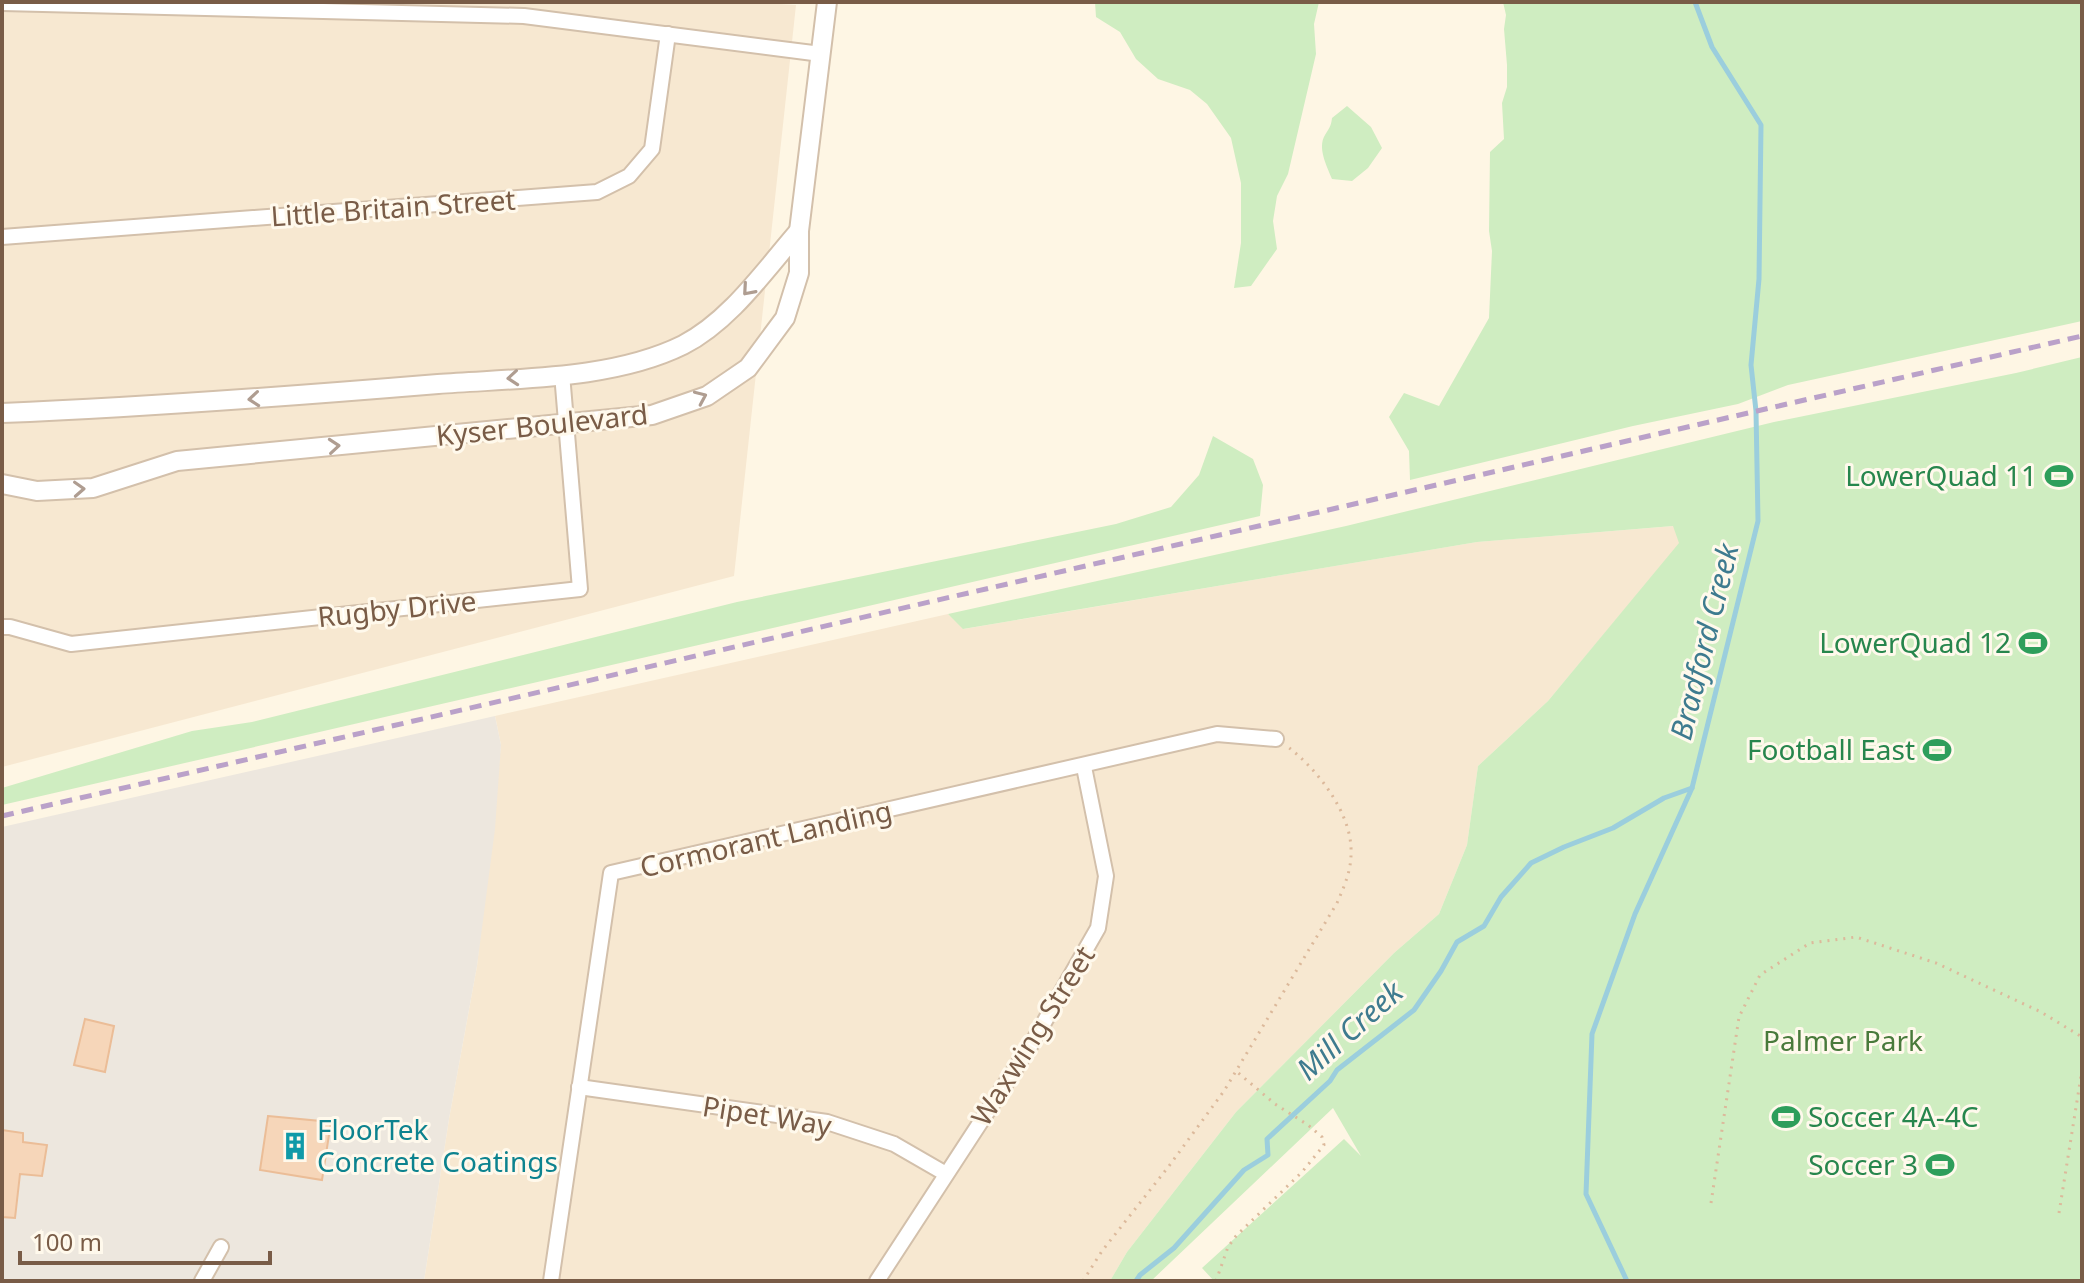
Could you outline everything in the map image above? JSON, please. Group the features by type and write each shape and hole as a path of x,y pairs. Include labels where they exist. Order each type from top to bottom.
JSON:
{"street":[{"path":"799,231 827,2"},
{"path":"2,3 524,16 821,54"},
{"name":"Little Britain Street","path":"2,237 597,192 629,176 652,149 668,34"},
{"name":"Kyser Boulevard","path":"2,413 180,405 562,374 627,365 683,345 727,313 799,231"},
{"name":"Kyser Boulevard","path":"2,484 37,491 93,488 177,461 652,415 707,396 748,368 785,318 799,273 799,231"},
{"name":"Rugby Drive","path":"2,627 71,644 580,589 562,374"},
{"name":"Cormorant Landing","path":"551,1281 611,873 1084,767 1217,734 1276,739"},
{"name":"Waxwing Street","path":"877,1281 1034,1040 1098,928 1106,876 1084,767"},
{"name":"Pipet Way","path":"579,1087 827,1122 894,1144 946,1174"},
{"path":"202,1281 221,1247"}],"path":[{"path":"1083,1281 1236,1071 1337,903 1349,872 1352,850 1343,817 1324,782 1306,761 1276,739"},
{"path":"1711,1203 1739,1017 1760,975 1810,943 1856,937 1936,963 2041,1012 2082,1037"},
{"path":"2059,1213 2082,1070"},
{"path":"1216,1281 1228,1247 1236,1236 1302,1172 1324,1145 1322,1137 1308,1125 1275,1104 1236,1071"}],"shaded area":[{"path":"2,2 744,2 796,5 734,576 2,767"},
{"path":"1674,526 1680,543 1548,701 1478,766 1467,845 1439,914 1394,953 1236,1112 1127,1252 1110,1281 424,1281 477,966 501,745 495,716 948,614 964,629 1477,542"},
{"path":"495,716 501,745 495,829 477,966 424,1281 2,1281 2,827"}],"green space":[{"path":"1095,2 1319,2 1314,24 1316,54 1288,174 1277,196 1273,221 1277,249 1251,286 1234,288 1241,243 1241,183 1231,138 1207,104 1190,90 1158,79 1136,59 1120,32 1096,17"},
{"path":"1503,2 2082,2 2082,321 1788,385 1738,404 1410,480 1409,451 1389,417 1404,393 1439,406 1489,318 1492,251 1489,231 1490,152 1504,139 1502,103 1507,87"},
{"path":"1347,106 1371,127 1382,148 1368,168 1352,181 1332,179 1322,151 1332,118"},
{"name":"Palmer Park","path":"2082,357 2082,1281 1214,1281 1202,1268 1344,1139 1361,1156 1333,1108 1151,1281 1110,1281 1127,1252 1236,1112 1394,953 1439,914 1467,845 1478,766 1548,701 1679,543 1673,526 1477,542 963,629 948,614 1346,526 1774,422"},
{"path":"1213,436 1253,459 1263,485 1260,516 2,805 2,788 192,731 252,722 737,602 1116,524 1171,507 1199,475"}],"building":[{"path":"85,1019 114,1026 105,1072 74,1065"},
{"name":"FloorTek Concrete Coatings","path":"268,1116 331,1122 322,1180 260,1170"},
{"path":"2,1130 23,1133 23,1142 47,1145 42,1176 20,1174 15,1218 2,1217"}],"waterway":[{"name":"Bradford Creek","path":"1627,1281 1586,1194 1592,1034 1635,914 1692,788 1758,521 1756,411 1751,365 1759,279 1761,125 1712,47 1695,2"},
{"name":"Mill Creek","path":"1136,1281 1174,1248 1244,1170 1268,1155 1267,1139 1330,1081 1337,1070 1414,1010 1457,942 1484,926 1501,897 1531,863 1613,828 1664,798 1692,788"}],"railway":[{"path":"2,816 2082,336"}],"place":[{"name":"LowerQuad 11","path":"2059,476"},
{"name":"LowerQuad 12","path":"2033,643"},
{"name":"Football East","path":"1937,750"},
{"name":"Soccer 4A-4C","path":"1786,1117"},
{"name":"FloorTek Concrete Coatings","path":"295,1146"},
{"name":"Soccer 3","path":"1940,1165"}]}
